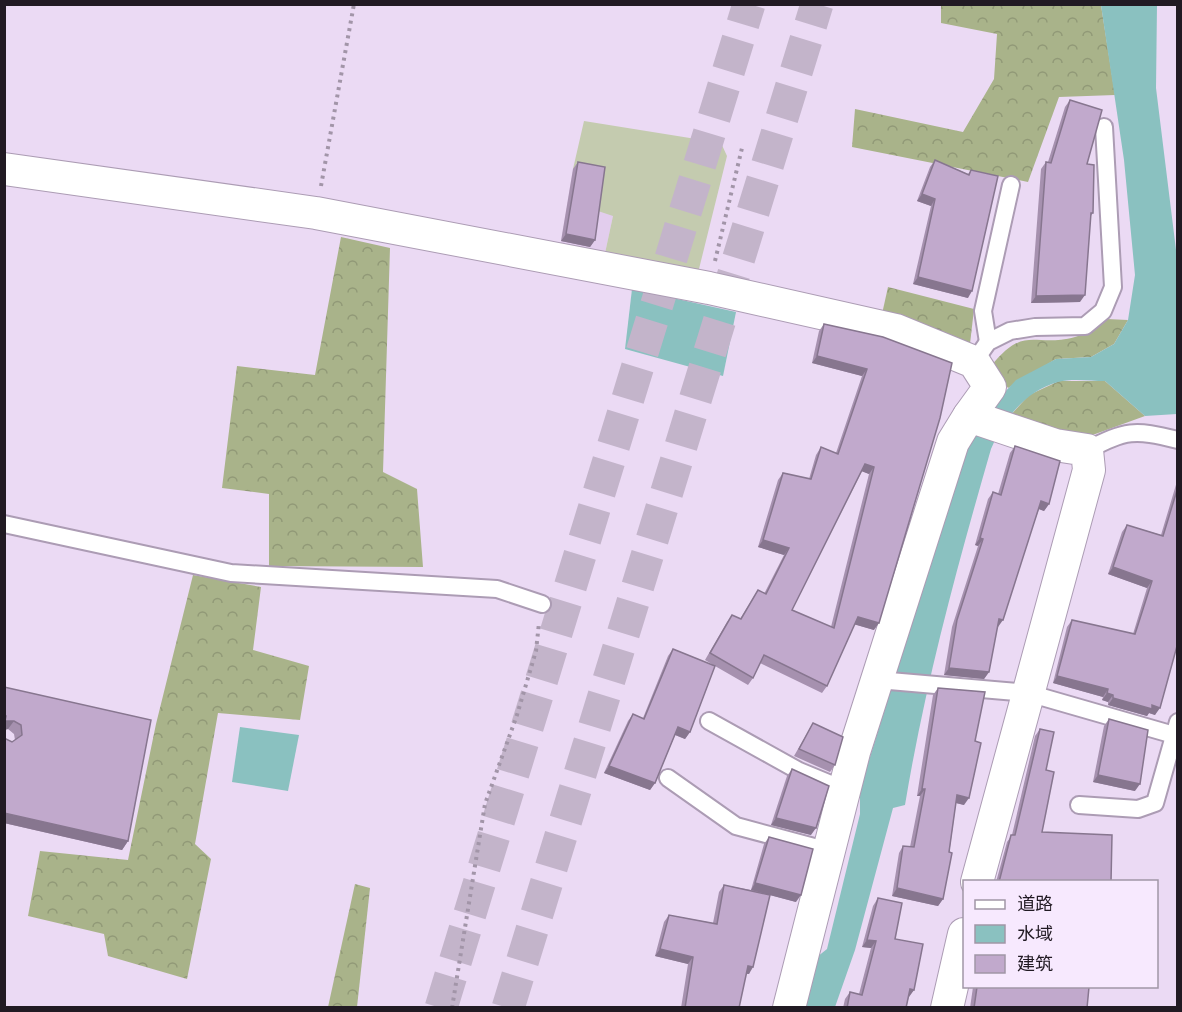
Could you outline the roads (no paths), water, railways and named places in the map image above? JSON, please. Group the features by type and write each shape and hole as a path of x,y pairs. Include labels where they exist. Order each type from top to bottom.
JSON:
{"street":[{"path":"4,169 316,213 709,288 896,330 981,352 990,387 954,442 882,680 845,790 789,1008"},
{"path":"971,417 1055,445 1087,450 1089,470 978,880"},
{"path":"947,1008 963,947"}],"lane":[{"path":"981,352 1010,331 1035,327 1085,326 1102,311 1113,287 1104,127"},
{"path":"981,352 983,311 1011,185"},
{"path":"1087,450 1122,433 1136,431 1178,440"},
{"path":"4,524 231,573 497,589 542,604"},
{"path":"882,680 1028,693 1176,728 1155,803 1138,809 1079,806"},
{"path":"709,721 799,771 845,790"},
{"path":"668,778 736,826 829,851"}],"water":[{"path":"1101,5 1157,5 1156,88 1177,258 1177,414 1145,416 1105,381 1069,380 1046,386 1035,392 1017,408 1002,427 991,449 954,582 922,715 905,805 893,808 855,950 835,1007 804,1008 817,957 827,949 860,814 860,789 968,443 979,420 1016,380 1056,359 1091,357 1114,344 1128,320 1135,275 1124,160"},
{"path":"632,289 736,312 723,376 625,349"},
{"path":"240,727 299,735 288,791 232,782"}],"tunnel":[{"path":"441,1008 749,4"},
{"path":"508,1008 817,4"}]}
